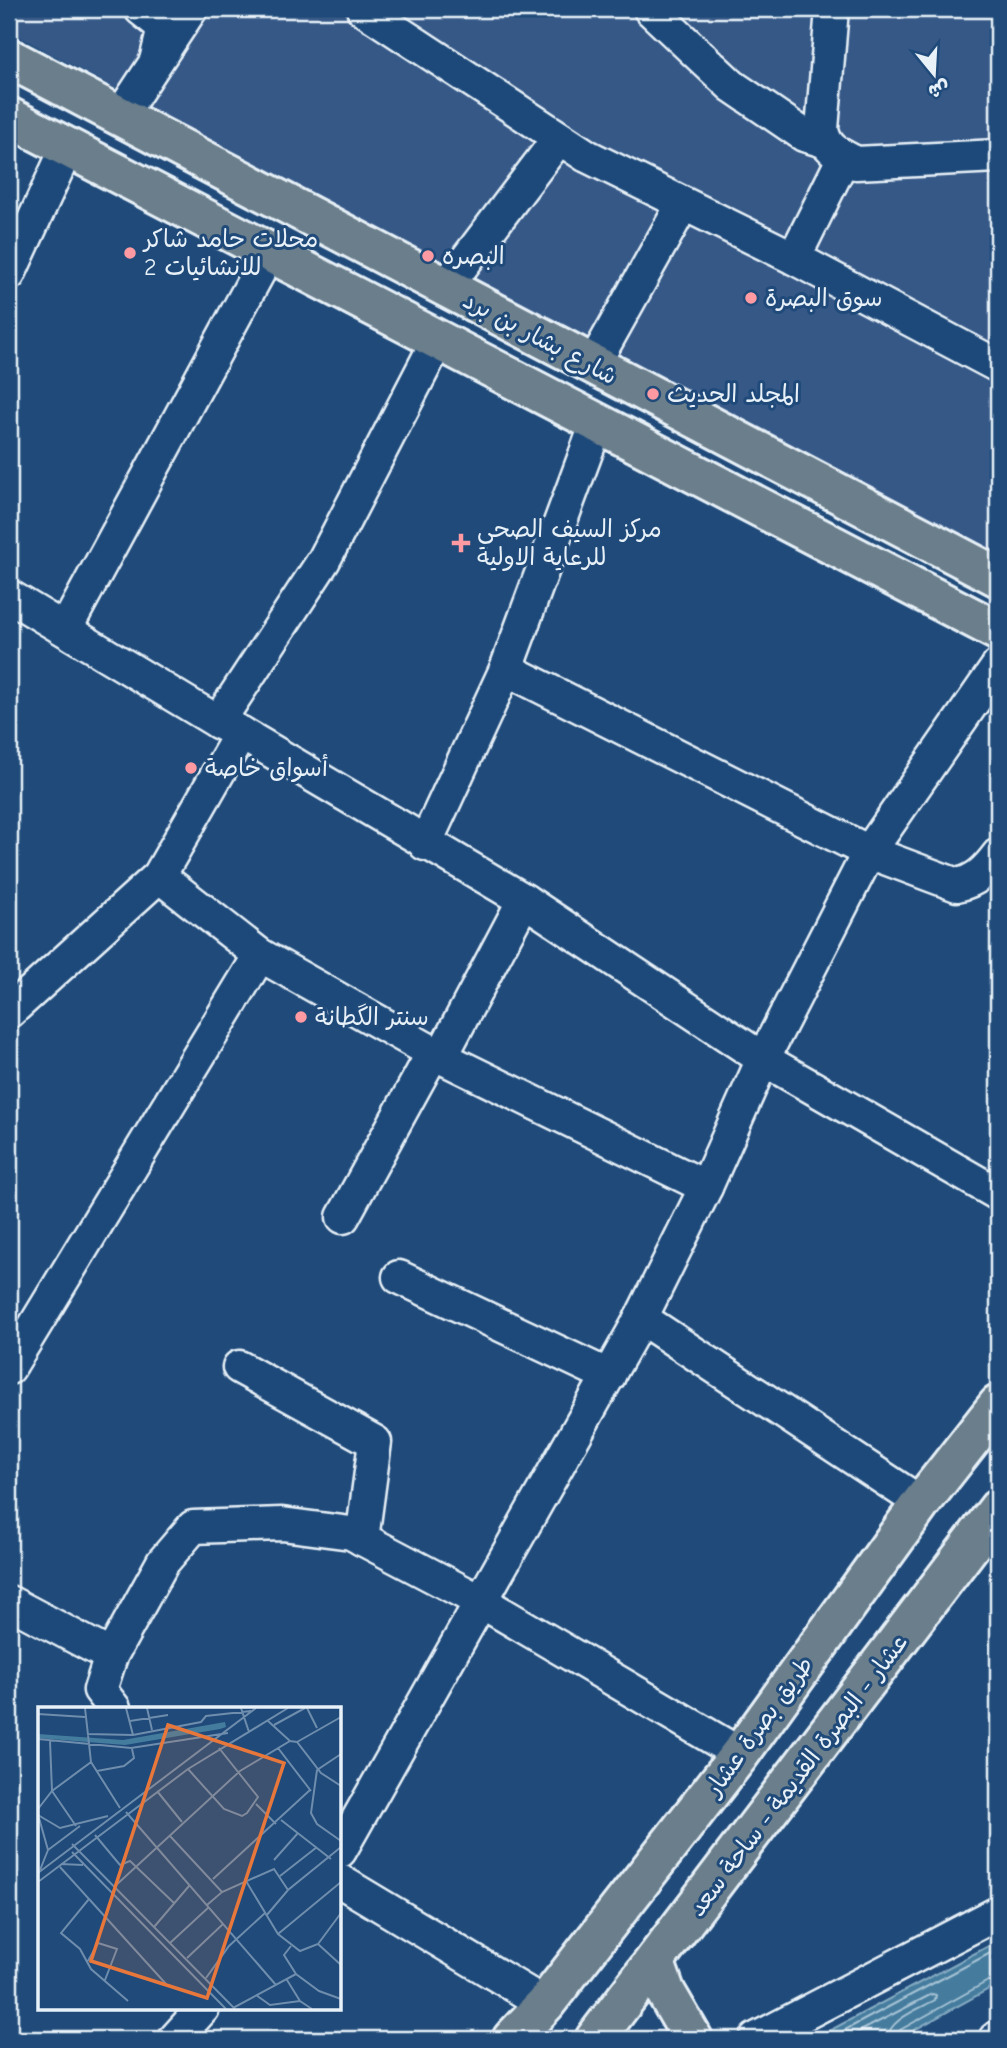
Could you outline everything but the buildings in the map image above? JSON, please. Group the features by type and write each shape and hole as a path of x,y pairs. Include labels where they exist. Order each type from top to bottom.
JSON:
{"main road":[{"name":"شارع بشار بن برد","path":"9,58 998,577"},
{"name":"شارع بشار بن برد","path":"9,117 998,631"},
{"name":"طريق بصرة عشار","path":"512,2039 545,2004 740,1754 921,1503 998,1405"},
{"name":"عشار - البصرة القديمة - ساحة سعد","path":"595,2039 998,1509"},
{"path":"655,1963 665,1992 693,2039"}],"street":[{"path":"141,9 160,25 162,36 155,62"},
{"path":"121,115 191,9"},
{"path":"363,9 587,156 996,360"},
{"path":"650,9 732,86 804,135 856,163 998,156"},
{"path":"832,9 822,129 834,149"},
{"path":"445,288 559,138"},
{"path":"9,274 67,148"},
{"path":"794,258 834,149"},
{"path":"593,365 683,204"},
{"path":"65,628 269,253"},
{"path":"9,1012 159,876 229,728 324,560 438,340"},
{"path":"425,844 506,669 597,423"},
{"path":"9,596 425,844 524,900 762,1059 998,1194"},
{"path":"341,1849 641,1318 706,1187 762,1059 869,852 998,666"},
{"path":"506,669 869,852 957,886 971,882 987,870 998,856"},
{"path":"159,876 260,955 437,1055 706,1187"},
{"path":"344,1217 524,900"},
{"path":"9,1368 260,955"},
{"path":"399,1277 609,1376"},
{"path":"641,1318 921,1503"},
{"path":"239,1367 374,1442 362,1538"},
{"path":"113,1707 100,1689 111,1656 163,1562 193,1527 282,1524 351,1533 362,1538 482,1602 740,1754"},
{"path":"9,1602 111,1656"},
{"path":"341,1882 545,2004"},
{"path":"756,2039 998,1913"},
{"path":"175,2039 201,2010"}],"shaded area":[{"name":"سوق البصرة","path":"9,9 998,9 998,565 9,31"}],"water":[{"path":"998,1941 998,1984 898,2039 814,2039"}],"place":[{"name":"محلات حامد شاكر للانشائيات 2","path":"130,253"},
{"name":"البصره","path":"428,256"},
{"name":"سوق البصرة","path":"751,298"},
{"name":"المجلد الحديث","path":"653,394"},
{"name":"مركز السيف الصحي للرعاية الاولية","path":"461,543"},
{"name":"أسواق خاصة","path":"191,768"},
{"name":"سنتر الگطانة","path":"301,1017"}]}
